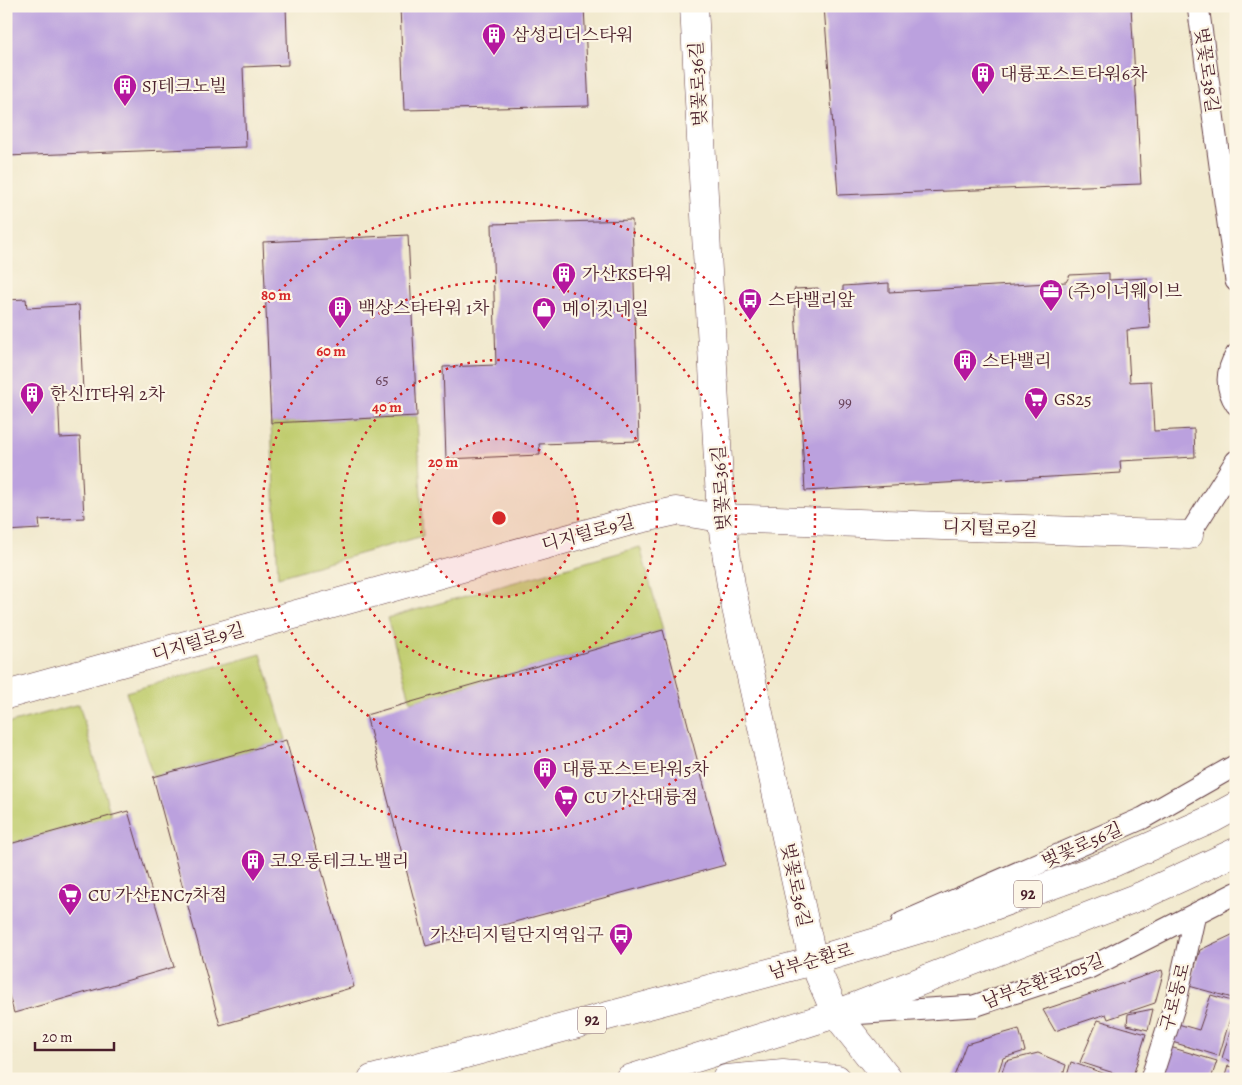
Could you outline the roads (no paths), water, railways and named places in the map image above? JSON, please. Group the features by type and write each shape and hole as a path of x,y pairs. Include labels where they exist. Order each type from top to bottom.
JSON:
{"street":[{"name":"벚꽃로36길","path":"694,6 721,518 733,595 812,961"},
{"name":"벚꽃로38길","path":"1198,6 1236,281"},
{"path":"1236,355 1230,364 1228,377 1229,391 1236,404"},
{"path":"1189,535 1236,461"},
{"name":"디지털로9길","path":"6,695 631,520 676,511 721,518 1189,535"},
{"name":"벚꽃로56길","path":"812,961 982,890 1144,818 1236,765"},
{"name":"남부순환로","path":"372,1079 812,961 977,912 1115,862 1212,819 1236,806"},
{"name":"92","path":"629,1079 836,1014 1143,895 1236,852"},
{"name":"남부순환로105길","path":"836,1014 974,1006 1089,968 1236,893"},
{"name":"구로동로","path":"1151,1079 1176,1001 1195,914"},
{"path":"812,961 836,1014 888,1079"},
{"path":"726,1079 783,1074 837,1079"}],"place":[{"name":"삼성리더스타워","path":"494,56"},
{"name":"대륭포스트타워6차","path":"983,95"},
{"name":"SJ테크노빌","path":"125,107"},
{"name":"가산KS타워","path":"564,295"},
{"name":"(주)이너웨이브","path":"1051,312"},
{"name":"스타밸리앞","path":"750,321"},
{"name":"백상스타타워 1차","path":"340,329"},
{"name":"메이킷네일","path":"544,330"},
{"name":"스타밸리","path":"965,382"},
{"name":"한신IT타워 2차","path":"32,415"},
{"name":"GS25","path":"1036,420"},
{"name":"대륭포스트타워5차","path":"545,790"},
{"name":"CU 가산대륭점","path":"566,818"},
{"name":"코오롱테크노밸리","path":"253,882"},
{"name":"CU 가산ENC7차점","path":"70,916"},
{"name":"가산디지털단지역입구","path":"621,956"}]}
